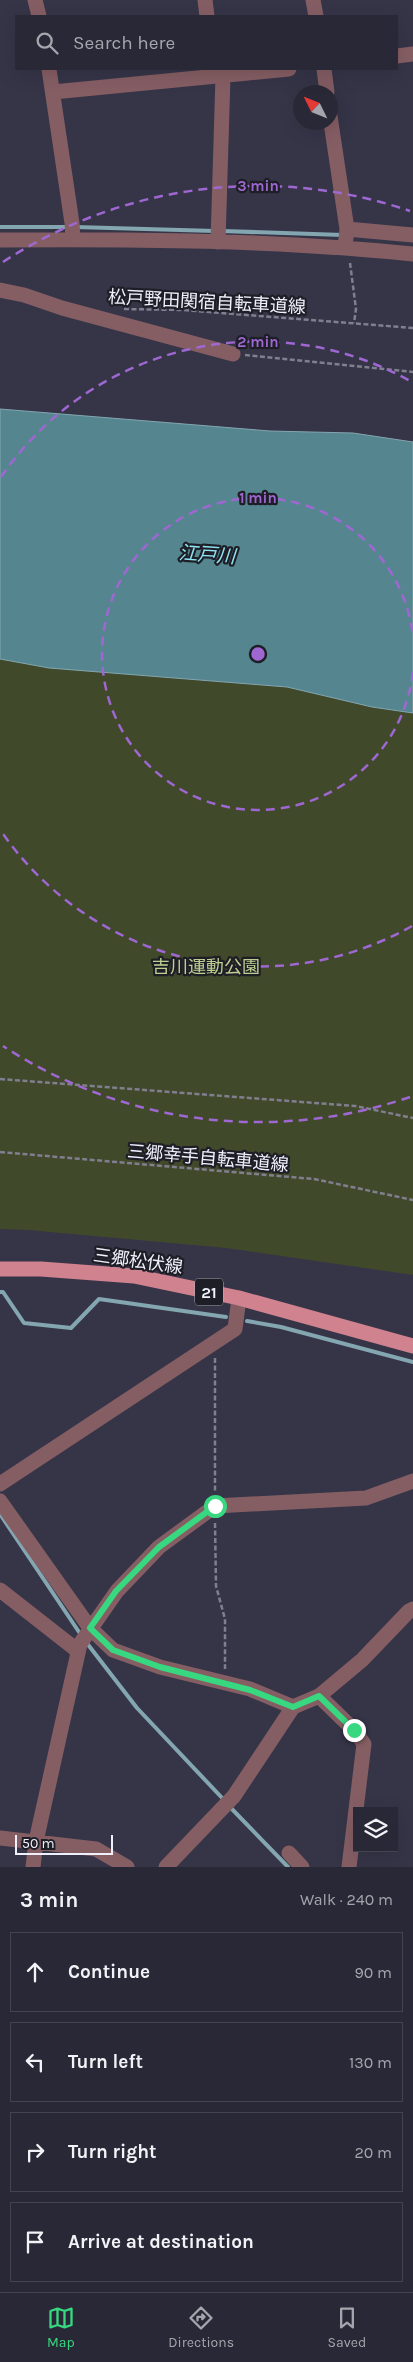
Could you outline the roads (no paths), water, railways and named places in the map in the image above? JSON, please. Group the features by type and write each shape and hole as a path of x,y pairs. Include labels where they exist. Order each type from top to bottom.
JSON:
{"main road":[{"name":"三郷松伏線","path":"0,1269 41,1269 134,1276 239,1298 413,1346"}],"street":[{"path":"35,0 39,15"},
{"path":"205,0 207,15"},
{"path":"313,0 316,15"},
{"path":"398,56 413,54"},
{"path":"49,70 73,240"},
{"path":"53,92 217,74 275,70"},
{"path":"324,70 326,85"},
{"path":"217,74 218,242"},
{"path":"332,130 349,247"},
{"path":"346,229 413,235"},
{"path":"0,240 218,242 349,247 413,254"},
{"path":"0,290 24,295 62,308 233,354"},
{"path":"0,1484 235,1329 239,1298"},
{"path":"33,1867 36,1841 80,1644 116,1591 159,1547 215,1506 366,1498 413,1481"},
{"path":"0,1501 90,1628 113,1650 160,1667 250,1690 293,1707"},
{"path":"0,1590 78,1651"},
{"path":"166,1867 234,1796 293,1707 319,1696 362,1660 413,1610"},
{"path":"319,1696 354,1730 364,1744 349,1867"},
{"path":"0,1838 96,1849 127,1867"},
{"path":"289,1853 302,1867"}],"water":[{"name":"江戸川","path":"0,409 270,431 353,433 413,442 413,713 372,707 287,687 49,668 0,659"}],"waterway":[{"path":"0,227 68,227"},
{"path":"75,227 215,231"},
{"path":"222,231 343,235"},
{"path":"0,1292 3,1292 24,1323 71,1328 99,1299 226,1317"},
{"path":"247,1321 281,1327 413,1362"},
{"path":"0,1514 81,1635"},
{"path":"86,1642 137,1708 225,1801"},
{"path":"229,1806 288,1867"}],"park label":[{"name":"吉川運動公園","path":"206,967"}]}
